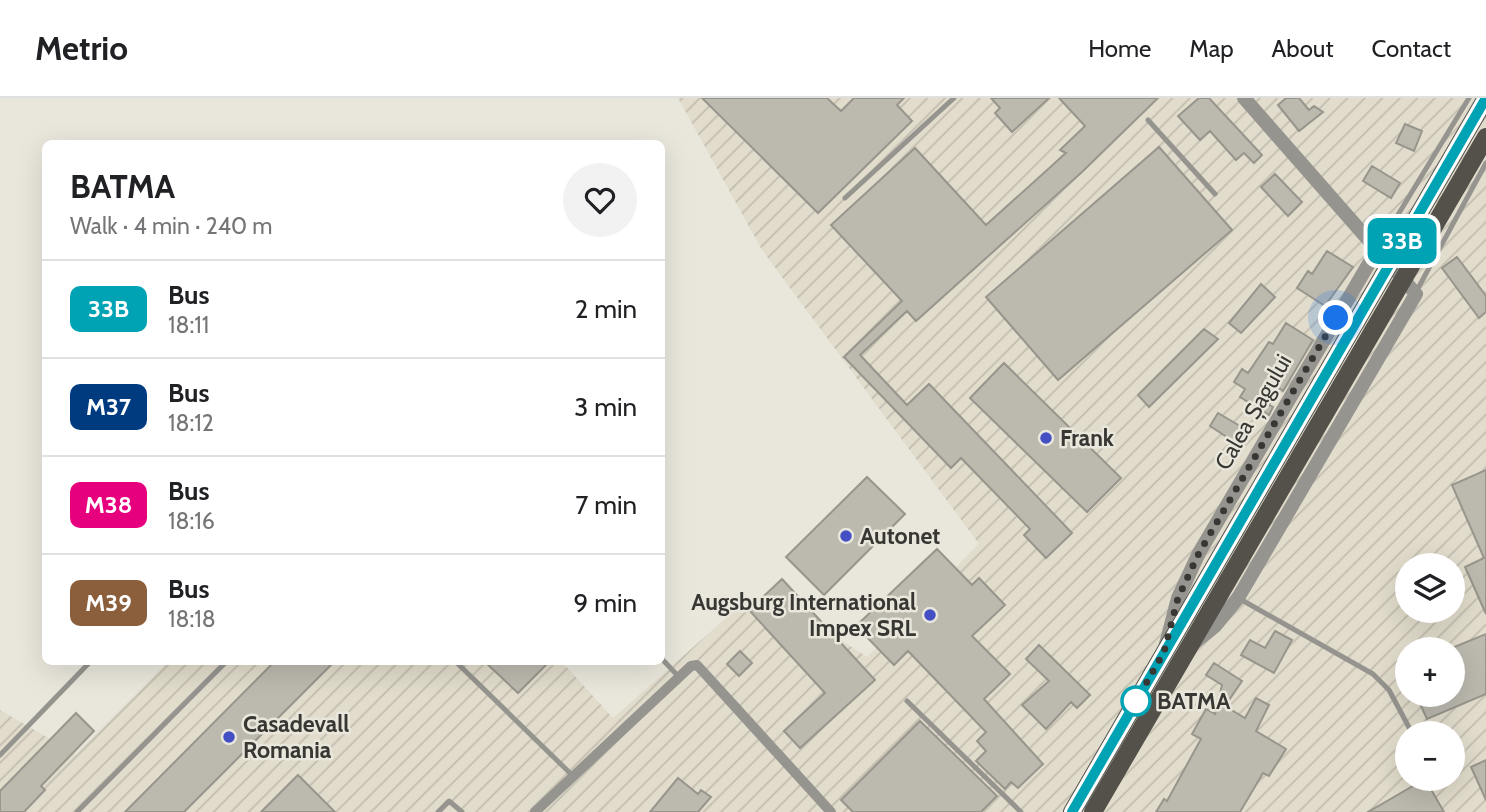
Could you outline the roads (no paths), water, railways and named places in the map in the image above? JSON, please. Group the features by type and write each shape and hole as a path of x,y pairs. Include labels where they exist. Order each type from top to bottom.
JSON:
{"main road":[{"name":"Calea Șagului","path":"1072,812 1486,98"},
{"path":"1093,812 1486,138"}],"street":[{"path":"1190,646 1215,626 1238,598 1416,294 1244,98"},
{"name":"Calea Șagului","path":"1164,652 1178,598 1199,553 1378,248"},
{"path":"535,812 691,666 703,669 831,812"}],"lane":[{"path":"845,198 954,98"},
{"name":"Calea Șagului","path":"1378,248 1469,98"},
{"path":"1148,120 1215,194"},
{"path":"1416,294 1486,163"},
{"path":"1238,598 1373,674 1389,690 1406,721"},
{"path":"665,662 679,677"},
{"path":"0,755 87,665"},
{"path":"77,812 223,665"},
{"path":"459,665 572,775"},
{"path":"907,701 1021,812"},
{"path":"438,812 449,801 462,812"}],"place":[{"name":"Frank","path":"1046,438"},
{"name":"Autonet","path":"846,536"},
{"name":"Augsburg International Impex SRL","path":"930,615"},
{"name":"BATMA","path":"1136,701"},
{"name":"Casadevall Romania","path":"229,737"}]}
